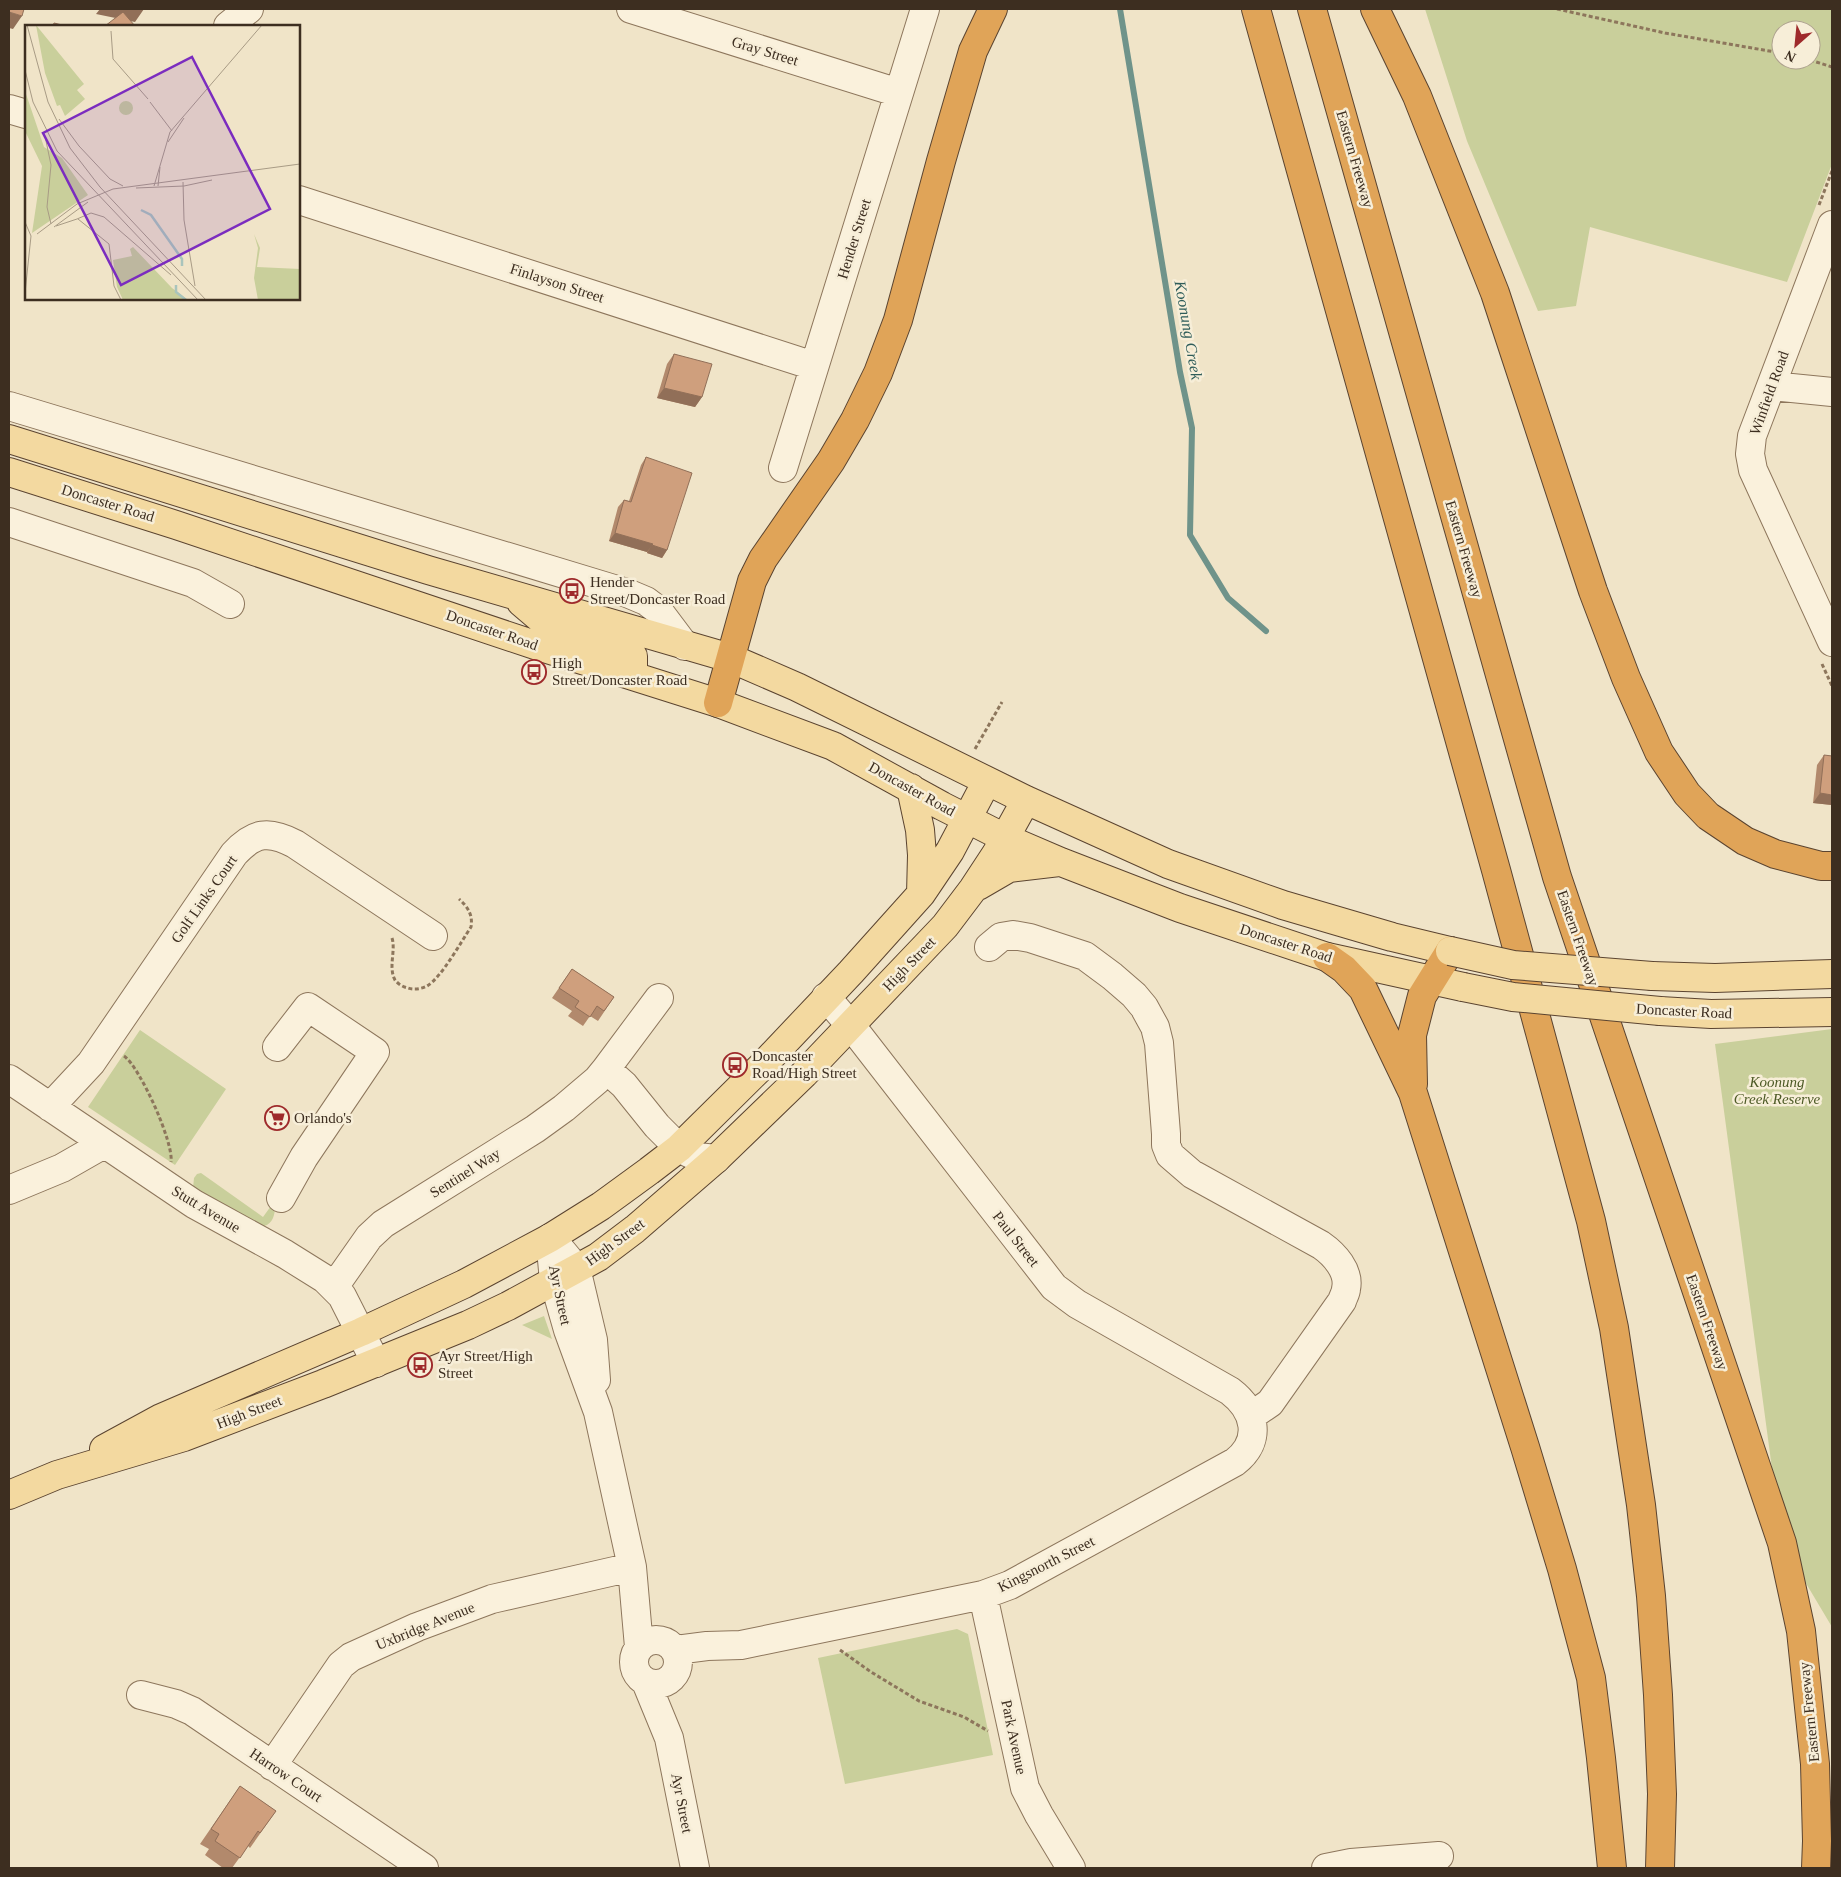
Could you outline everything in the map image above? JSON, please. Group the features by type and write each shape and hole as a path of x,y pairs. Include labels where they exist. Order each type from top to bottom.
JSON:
{"highway":[{"path":"718,703 752,581 763,560 831,461 855,420 878,373 898,320 940,161 973,51 993,9"},
{"path":"1256,9 1496,870 1591,1221 1615,1337 1641,1505 1651,1596 1662,1794 1660,1868"},
{"name":"Eastern Freeway","path":"1312,9 1557,877 1782,1544 1801,1631 1804,1659 1815,1764 1816,1868"},
{"path":"1375,9 1416,96 1495,293 1593,591 1626,678 1659,752 1687,794 1708,816 1744,841 1775,854 1821,866 1832,866"},
{"path":"1413,1093 1412,1035 1422,996 1450,951"},
{"path":"1327,957 1344,969 1363,989 1413,1093 1525,1447 1578,1625 1592,1687 1612,1868"}],"main road":[{"name":"Doncaster Road","path":"9,439 512,595 730,658 797,687 1026,800 1168,864 1283,905 1392,937 1513,965 1652,976 1715,978 1832,974"},
{"name":"Doncaster Road","path":"9,472 176,524 718,703 833,746 966,819 1061,862 1180,908 1327,957 1513,997 1711,1014 1832,1012"},
{"path":"512,595 555,631 633,656 633,676"},
{"name":"High Street","path":"57,1475 161,1418 361,1332 464,1284 550,1238 601,1206 679,1148 763,1065 921,894 950,851 987,781"},
{"path":"911,788 921,839 921,894"},
{"name":"High Street","path":"9,1495 57,1475 184,1436 376,1363 468,1325 508,1306 598,1257 635,1229 716,1159 804,1074 945,926 973,889 1026,800"},
{"path":"973,889 1009,868 1061,862"}],"street":[{"path":"229,25 249,9"},
{"name":"Gray Street","path":"631,9 899,93"},
{"name":"Hender Street","path":"783,468 925,9"},
{"path":"9,109 25,114"},
{"name":"Finlayson Street","path":"300,200 814,366"},
{"name":"Winfield Road","path":"1832,225 1752,436 1750,446 1751,462 1832,642"},
{"path":"1771,386 1832,392"},
{"path":"9,406 627,593 646,601 658,610 685,646"},
{"path":"9,522 193,583 230,604"},
{"name":"Golf Links Court","path":"58,1113 234,854 249,840 258,836 276,835 295,844 433,936"},
{"path":"989,947 1001,937 1013,935 1030,938 1085,956 1134,994 1155,1027 1160,1043 1166,1145 1170,1155 1192,1174 1321,1245 1338,1260 1346,1279 1346,1289 1342,1301 1270,1403 1252,1420"},
{"name":"Paul Street","path":"826,997 851,1025 1054,1287 1077,1304 1230,1391 1246,1406 1252,1420"},
{"name":"Sentinel Way","path":"334,1287 369,1237 383,1224 535,1129 564,1108 597,1080 659,998"},
{"path":"277,1047 308,1007 375,1052 304,1157 281,1198"},
{"path":"606,1069 624,1085 657,1126 679,1148 697,1158 716,1159"},
{"name":"Stutt Avenue","path":"9,1079 194,1204 285,1254 334,1287 344,1300 376,1363"},
{"path":"9,1190 62,1168 104,1144"},
{"name":"Ayr Street","path":"550,1238 565,1275 568,1330 598,1412 632,1567 662,1661 669,1738 695,1868"},
{"name":"Kingsnorth Street","path":"662,1661 707,1646 741,1644 983,1595 1010,1586 1235,1462 1242,1456 1250,1443 1252,1420"},
{"name":"Uxbridge Avenue","path":"272,1766 341,1665 351,1657 417,1627 492,1599 632,1567"},
{"name":"Park Avenue","path":"983,1595 1025,1788 1071,1868"},
{"name":"Harrow Court","path":"141,1695 176,1704 192,1711 424,1868"},
{"path":"1326,1868 1351,1863 1439,1856"}],"path":[{"path":"1557,9 1665,33 1771,51"},
{"path":"391,935 394,944 393,972 395,979 399,984 412,990 426,986 444,967 471,927 470,912 459,899"},
{"path":"121,1054 132,1063 149,1093 170,1146 171,1165"},
{"path":"840,1650 870,1672 920,1701 964,1717 993,1734"}],"green space":[{"path":"1425,9 1832,9 1832,164 1787,282 1590,227 1576,306 1538,311 1467,141"},
{"name":"Koonung Creek Reserve","path":"1832,1029 1832,1627 1782,1543 1715,1044"},
{"path":"140,1030 226,1089 175,1165 88,1107"},
{"path":"201,1173 263,1217 271,1206 275,1209 271,1221 261,1227 193,1188 194,1178 197,1174"},
{"path":"544,1316 552,1339 522,1325"},
{"path":"957,1629 968,1634 993,1755 845,1784 818,1658"}],"building":[{"path":"9,9 24,9 22,16 9,12"},
{"path":"123,12 134,25 106,25"},
{"path":"674,354 712,364 702,397 664,388"},
{"path":"646,457 692,473 667,550 615,533 624,500 631,502"},
{"path":"1824,755 1832,756 1832,795 1820,793"},
{"path":"572,969 614,997 604,1011 597,1006 590,1017 575,1007 579,1001 559,988"},
{"path":"240,1786 276,1811 260,1833 258,1831 240,1858 215,1841 219,1834 211,1829"}],"waterway":[{"name":"Koonung Creek","path":"1120,9 1180,372 1192,428 1190,535 1228,598 1266,631"}],"place":[{"name":"Hender Street/Doncaster Road","path":"572,591"},
{"name":"High Street/Doncaster Road","path":"534,672"},
{"name":"Doncaster Road/High Street","path":"735,1065"},
{"name":"Orlando's","path":"277,1118"},
{"name":"Ayr Street/High Street","path":"420,1365"}]}
